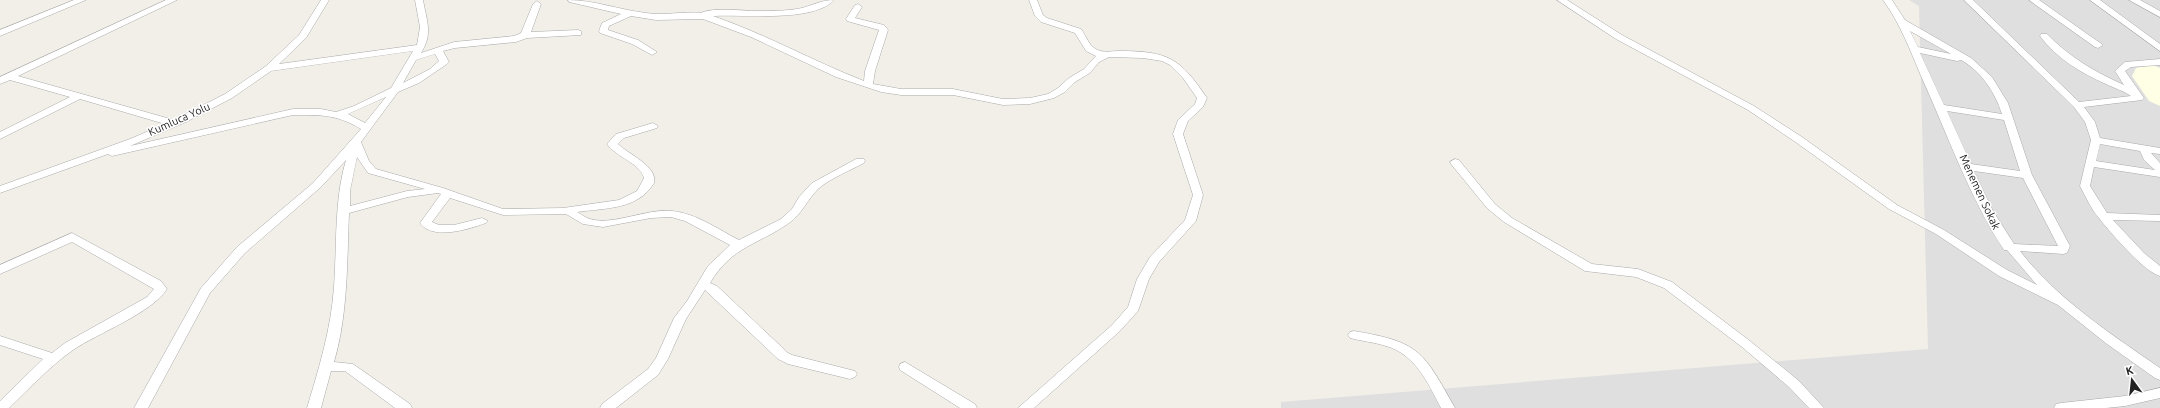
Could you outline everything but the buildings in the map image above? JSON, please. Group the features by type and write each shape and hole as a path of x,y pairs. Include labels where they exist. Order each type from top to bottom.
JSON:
{"street":[{"path":"0,33 82,0"},
{"path":"0,81 173,0"},
{"name":"Kumluca Yolu","path":"0,190 92,156 174,123 228,96 270,68 301,37 325,0"},
{"path":"141,408 205,291 213,281 241,250 317,185 356,142 391,97 421,47 425,37 419,0"},
{"path":"572,0 631,13 658,17 698,14 792,12 814,8 830,0"},
{"path":"1033,0 1039,16 1044,20 1074,28 1080,34 1089,49 1105,56"},
{"path":"1561,0 1625,40 1751,108 1798,139 1893,207 1940,232 2003,273 2059,301"},
{"name":"Menemen Sokak","path":"1887,0 1901,22 1914,49 1992,222 2008,247 2059,301 2160,375"},
{"path":"1968,0 2077,105 2090,122 2096,140 2085,186 2103,216 2140,256 2160,272"},
{"path":"2033,0 2098,45"},
{"path":"2094,0 2160,48"},
{"path":"2133,0 2160,14"},
{"path":"526,35 537,4"},
{"path":"858,7 850,19 884,30 870,71 868,84"},
{"path":"631,13 605,24 603,31 635,42 652,52"},
{"path":"698,14 777,44 821,66 868,84 896,92 969,94 1001,102 1041,99 1056,94 1065,88 1073,79 1086,72 1096,60 1105,56 1120,54 1153,55 1167,58 1177,65 1202,98 1200,106 1183,120 1178,134 1198,195 1190,221 1154,260 1143,279 1134,308 1116,328 1025,408"},
{"path":"1901,22 1968,60 1989,79 2003,103 2027,175 2064,246 2063,250 2008,247"},
{"path":"414,58 461,44 508,41 526,35 578,33"},
{"path":"2044,36 2054,48 2073,62 2094,75 2131,92 2139,98 2077,105"},
{"path":"270,68 421,47"},
{"path":"1914,49 1968,60"},
{"path":"336,115 357,108 416,81 440,66 444,62 438,50"},
{"path":"2131,92 2127,80 2120,71 2128,64 2160,62"},
{"path":"0,74 174,123"},
{"path":"0,136 79,96"},
{"path":"1941,107 2008,118"},
{"path":"92,156 139,148 293,112 321,112 348,117 366,128"},
{"path":"563,211 575,207 618,204 631,199 646,187 650,180 648,174 637,162 616,149 612,144 620,136 653,126"},
{"path":"2096,140 2160,151"},
{"path":"356,142 364,162 372,170 504,212 563,211 587,222 603,224 651,215 679,215 739,245"},
{"path":"314,408 326,366 337,316 345,211 345,191 356,142"},
{"path":"2144,149 2148,158 2160,169"},
{"path":"607,408 653,372 662,359 680,318 712,269 739,245 785,221 797,211 803,199 816,185 860,161"},
{"path":"1455,162 1491,206 1508,220 1589,268 1638,273 1668,285 1746,344 1794,384 1817,408"},
{"path":"2090,164 2160,174"},
{"path":"1968,167 2027,175"},
{"path":"345,211 407,194 445,192"},
{"path":"445,192 426,224 433,228 449,229 482,221"},
{"path":"2103,216 2160,218"},
{"path":"0,270 72,237 157,284 161,289 151,300 96,330 53,358 1,408"},
{"path":"703,284 713,289 783,356 788,359 850,374"},
{"path":"1354,335 1391,344 1411,353 1424,366 1448,408"},
{"path":"0,340 53,358"},
{"path":"326,366 348,367 405,408"},
{"path":"905,367 970,408"},
{"path":"2060,408 2125,401 2160,393"}],"shaded area":[{"path":"1909,0 2160,0 2160,408 1281,408 1281,402 1928,349 1919,6"},
{"path":"2153,65 2160,68 2160,106 2149,101 2132,76 2136,68"}]}
